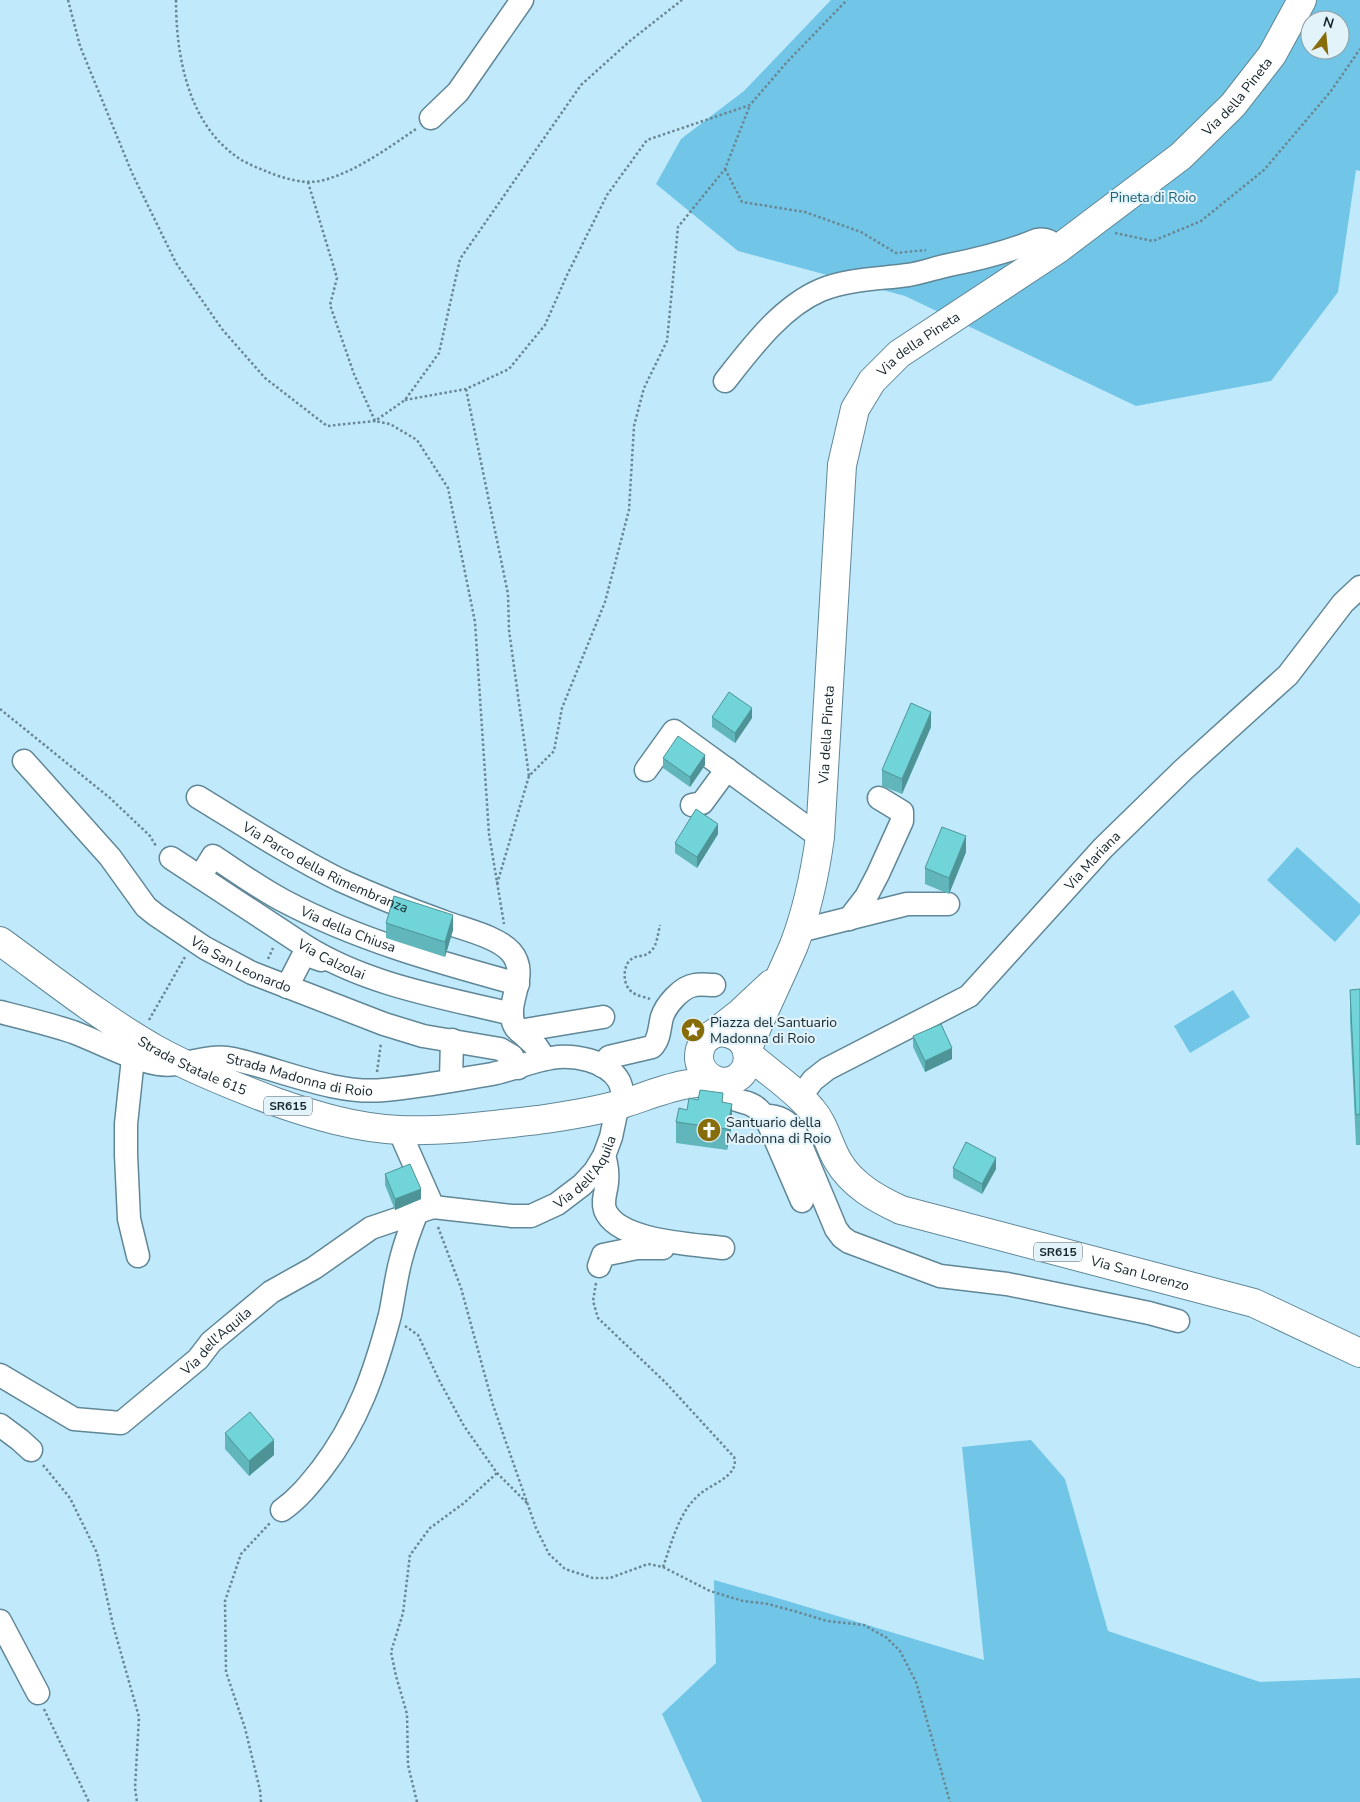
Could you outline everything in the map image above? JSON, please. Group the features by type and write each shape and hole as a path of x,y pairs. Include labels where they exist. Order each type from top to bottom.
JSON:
{"main road":[{"name":"Via della Pineta","path":"748,1052 799,931 814,876 820,837 842,465 855,409 872,381 899,354 1058,250 1182,156 1233,105 1272,55 1302,0"},
{"name":"Strada Statale 615","path":"0,941 136,1048 183,1063 243,1090 303,1111 356,1125 399,1130 450,1128 540,1120 626,1102"},
{"name":"Via della Pineta","path":"706,1042 767,988 786,962"},
{"name":"SR615","path":"626,1102 720,1033 731,1034 741,1040 748,1052"},
{"path":"706,1042 699,1059 702,1070 707,1076 724,1082 739,1077 744,1071 747,1065 748,1052"},
{"name":"Via San Lorenzo","path":"748,1052 811,1109 824,1127 838,1160 848,1174 879,1199 901,1210 1254,1303 1360,1353"},
{"name":"Via San Lorenzo","path":"724,1082 759,1080 777,1084 796,1094"},
{"name":"SR615","path":"626,1102 685,1085 724,1082"}],"street":[{"path":"431,118 463,86 522,0"},
{"path":"725,381 759,338 797,306 820,290 842,283 910,274 989,257 1037,240 1045,239 1051,242 1058,250"},
{"name":"Via Mariana","path":"796,1094 827,1069 969,996 1103,848 1183,770 1288,675 1343,603 1360,587"},
{"path":"646,770 674,731 820,837"},
{"name":"Via San Leonardo","path":"24,762 114,862 146,907 194,941 235,965 260,976 384,1024 414,1034 500,1049 512,1056 518,1068"},
{"path":"692,805 702,802 727,769"},
{"name":"Via Parco della Rimembranza","path":"198,797 291,853 339,879 419,913 492,939 504,946 518,963 515,1023"},
{"path":"849,919 866,897 902,821 902,812 879,798"},
{"name":"Via della Chiusa","path":"200,877 213,856 280,899 336,925 408,953 518,984"},
{"name":"Via Calzolai","path":"171,858 327,959 402,987 515,1023"},
{"path":"799,931 907,904 948,904"},
{"path":"288,987 304,954 321,960 327,959"},
{"path":"602,1066 612,1056 653,1046 657,1039 664,1012 672,1000 688,987 699,984 714,985"},
{"path":"0,1012 136,1048 126,1124 126,1155 129,1219 138,1256"},
{"path":"515,1023 603,1017"},
{"path":"515,1023 539,1049 545,1059"},
{"path":"451,1080 452,1040"},
{"name":"Strada Madonna di Roio","path":"183,1063 213,1057 230,1058 317,1082 352,1089 374,1090 451,1080 518,1068"},
{"path":"518,1068 545,1059 558,1057 578,1059 602,1066 610,1071 618,1080 626,1102"},
{"path":"724,1082 731,1096 758,1109 764,1116 802,1201"},
{"name":"Via dell'Aquila","path":"0,1376 74,1419 121,1423 198,1358 211,1342 271,1292 314,1268 371,1228 425,1210 531,1216 557,1204 582,1184 595,1170 604,1156 626,1102"},
{"path":"764,1116 780,1118 790,1124 795,1131 836,1230 849,1242 940,1276 1007,1284 1149,1313 1178,1321"},
{"path":"282,1510 296,1500 329,1460 359,1410 366,1394 388,1321 400,1260 425,1210 399,1130"},
{"path":"604,1156 607,1166 607,1184 603,1197 605,1210 612,1221 625,1230 642,1236 723,1248"},
{"path":"599,1266 603,1255 637,1248 662,1249 680,1243"},
{"path":"0,1425 31,1450"},
{"path":"0,1621 38,1693"}],"path":[{"path":"68,0 80,46 132,173 176,263 222,329 265,378 327,426 375,420 390,424 417,440 448,488 475,622 489,834 506,932 504,946"},
{"path":"176,0 177,30 183,67 191,96 198,111 225,147 237,157 258,168 281,178 308,182 323,181 368,161 431,118"},
{"path":"375,420 405,400 439,353 460,259 581,85 632,40 682,0"},
{"path":"529,776 554,751 562,708 605,602 629,510 634,426 644,388 667,341 678,227 725,168 750,105 786,62 847,0"},
{"path":"1086,228 1153,241 1201,220 1264,170 1331,90 1360,49"},
{"path":"405,400 466,389 509,369 545,325 607,195 648,140 750,105"},
{"path":"725,168 742,202 805,212 860,232 896,253 932,250"},
{"path":"308,182 336,278 330,305 354,374 375,420"},
{"path":"466,389 508,594 509,630 529,776 497,884"},
{"path":"0,709 20,727 104,792 150,836 160,850 171,858"},
{"path":"660,925 653,950 633,958 624,974 628,989 634,994 643,996 656,1003 664,1012"},
{"path":"260,976 282,931"},
{"path":"136,1048 194,941"},
{"path":"374,1090 384,1024"},
{"path":"425,1210 442,1239 460,1288 493,1405 536,1528 549,1554 565,1569 593,1578 610,1578 648,1564 663,1567 710,1591 743,1601 768,1604 826,1621 864,1625 887,1638 900,1651 916,1682 950,1802"},
{"path":"599,1266 593,1301 598,1318 703,1421 734,1457 736,1463 734,1470 699,1494 687,1509 663,1567"},
{"path":"388,1321 404,1325 418,1335 439,1380 464,1426 497,1473 529,1506"},
{"path":"31,1450 70,1498 97,1553 113,1625 139,1717 135,1788 137,1802"},
{"path":"417,1802 408,1765 407,1714 391,1652 403,1613 410,1555 430,1528 497,1473"},
{"path":"261,1802 260,1790 245,1728 226,1672 225,1601 241,1554 282,1510"},
{"path":"38,1693 53,1729 89,1802"}],"green space":[{"name":"Pineta di Roio","path":"831,0 1360,0 1360,171 1356,170 1338,292 1271,381 1136,406 905,296 738,251 656,184 681,139 744,91"},
{"path":"1297,847 1360,904 1360,914 1335,942 1267,880"},
{"path":"1233,990 1250,1017 1190,1053 1174,1026"},
{"path":"1031,1440 1065,1479 1108,1631 1260,1682 1360,1678 1360,1802 702,1802 662,1714 716,1663 714,1580 984,1660 962,1447"}],"building":[{"path":"729,692 752,708 735,733 712,717"},
{"path":"911,703 931,712 902,779 882,770"},
{"path":"678,736 705,755 690,777 663,758"},
{"path":"696,809 718,824 697,857 675,843"},
{"path":"942,827 966,836 949,878 925,868"},
{"path":"394,896 453,915 445,942 386,923"},
{"path":"1360,989 1360,1114 1356,1115 1350,990"},
{"path":"941,1024 952,1048 925,1061 913,1036"},
{"path":"700,1090 723,1093 722,1102 732,1104 727,1129 676,1122 679,1108 687,1110 689,1098 698,1100"},
{"path":"966,1142 996,1158 982,1184 953,1168"},
{"path":"410,1164 421,1189 395,1199 385,1174"},
{"path":"250,1412 274,1440 249,1461 225,1433"}],"place":[{"name":"Piazza del Santuario Madonna di Roio","path":"693,1030"},
{"name":"Santuario della Madonna di Roio","path":"709,1130"}]}
